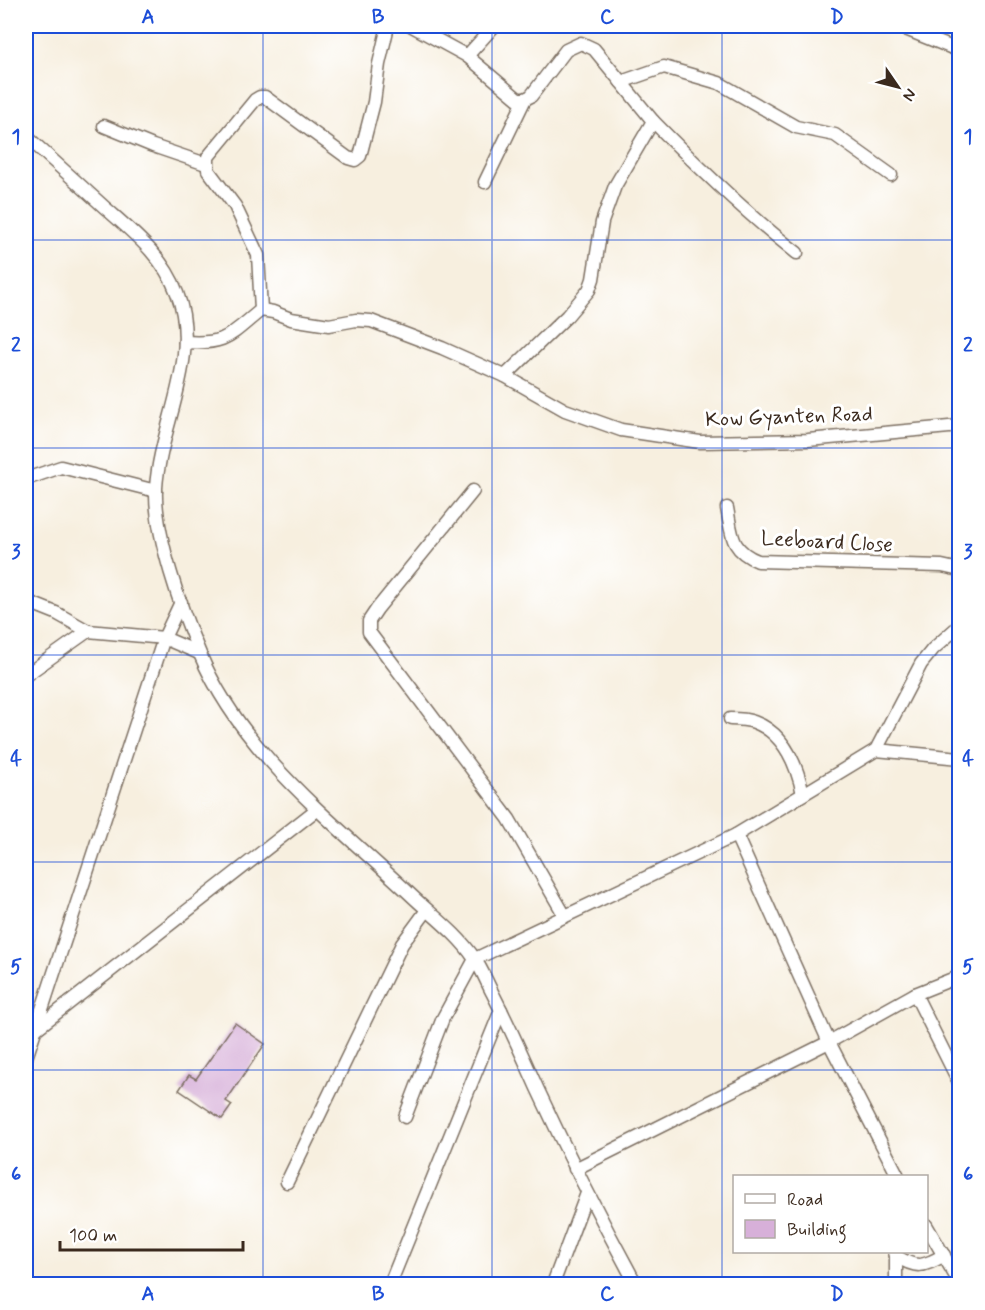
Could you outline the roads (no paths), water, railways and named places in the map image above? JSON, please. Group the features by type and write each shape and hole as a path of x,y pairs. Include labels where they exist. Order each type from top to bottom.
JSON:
{"street":[{"path":"185,342 208,344 233,335 261,310 258,255 235,206 208,170 206,164 208,157 255,100 265,97 348,158 355,160 360,156 374,102 379,64 388,26"},
{"path":"412,26 467,56 518,99 531,96 566,50 581,44 594,49 653,122 710,179 761,225 797,253"},
{"path":"467,56 494,26"},
{"path":"898,26 960,51"},
{"path":"621,82 664,67 719,83 796,127 835,135 891,175"},
{"path":"485,182 525,99"},
{"path":"504,376 567,316 589,290 602,222 615,186 653,122"},
{"path":"104,126 206,164"},
{"path":"26,136 153,252 177,291 183,313 185,342 182,370 161,450 156,491 162,537 181,602 199,653 213,683 255,744 316,810 365,852 458,939 475,958 575,1169 636,1284"},
{"name":"Kow Gyanten Road","path":"261,310 291,319 329,325 356,320 371,321 442,348 504,376 565,410 621,430 700,442 808,440 960,426"},
{"path":"26,479 61,466 156,491"},
{"path":"473,491 377,609 369,621 369,632 508,819 565,916"},
{"name":"Leeboard Close","path":"727,508 734,544 745,556 758,561 942,566 960,570"},
{"path":"26,601 56,613 88,631 164,638 199,653"},
{"path":"26,1058 164,638 181,602"},
{"path":"405,1117 443,1018 475,958 736,835 876,750 921,664 933,649 960,625"},
{"path":"26,675 88,631"},
{"path":"730,719 751,721 768,728 780,740 799,775 802,794"},
{"path":"876,750 960,758"},
{"path":"36,1029 316,810"},
{"path":"736,835 829,1042 896,1175"},
{"path":"287,1182 402,944 427,910"},
{"path":"575,1169 829,1042 915,994 960,976"},
{"path":"915,994 960,1084"},
{"path":"390,1284 501,1010"},
{"path":"553,1284 587,1193"},
{"path":"928,1227 958,1277"},
{"path":"896,1254 908,1264 927,1266 944,1255"},
{"path":"896,1254 896,1284"}]}
